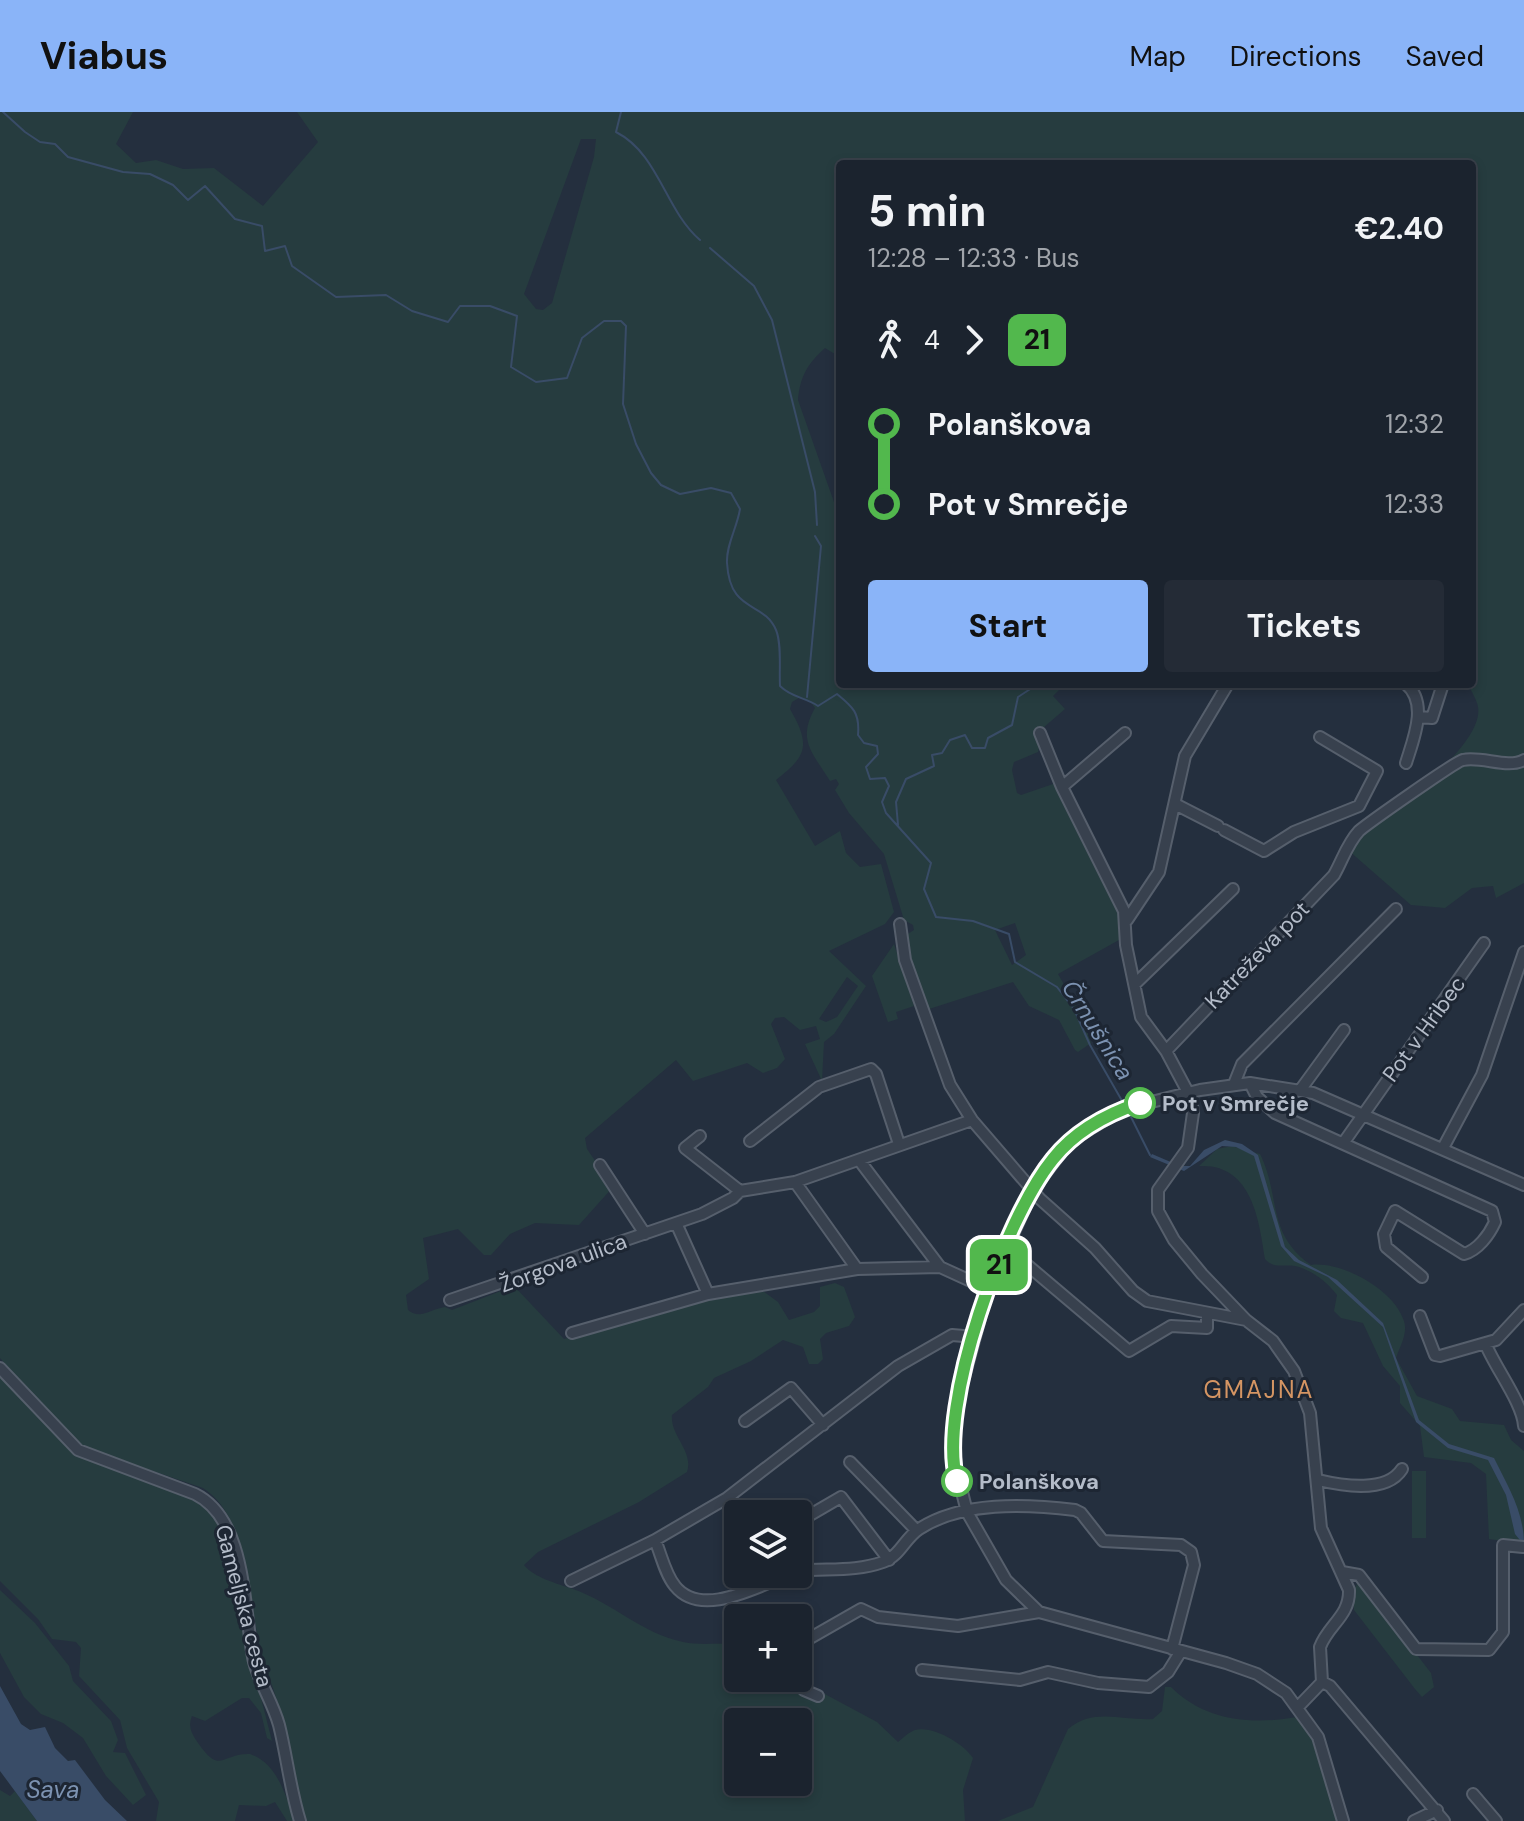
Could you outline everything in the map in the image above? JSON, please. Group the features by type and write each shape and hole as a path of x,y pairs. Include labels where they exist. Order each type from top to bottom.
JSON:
{"street":[{"path":"1127,920 1159,872 1191,744 1226,688"},
{"path":"1406,763 1418,717 1412,688"},
{"path":"1418,717 1432,718 1442,688"},
{"path":"1040,733 1062,787 1127,920 1126,945 1141,1017 1166,1051 1188,1092 1193,1113 1188,1148 1158,1190 1158,1211 1174,1240 1202,1274 1246,1320 1273,1341 1306,1397 1318,1480 1321,1528 1342,1572 1350,1600 1348,1609 1320,1647 1322,1682 1298,1707"},
{"path":"1062,787 1125,733"},
{"path":"1175,804 1264,851 1294,832 1359,806 1377,771 1320,737"},
{"name":"Katreževa pot","path":"1166,1051 1334,875 1343,855 1365,826 1456,762 1484,758 1517,764 1524,760"},
{"path":"1135,984 1233,889"},
{"path":"1234,1084 1242,1064 1396,909"},
{"path":"900,924 905,960 935,1051 950,1085 972,1120 1061,1220 1095,1248 1133,1291 1159,1305 1246,1320"},
{"name":"Pot v Hribec","path":"1344,1142 1484,943"},
{"path":"1443,1148 1482,1075 1524,952"},
{"path":"1301,1089 1344,1030"},
{"path":"750,1141 819,1087 871,1069 876,1074 899,1144"},
{"path":"1250,1083 1257,1097 1275,1113 1482,1205 1495,1215 1491,1232 1471,1252 1464,1254 1395,1211 1384,1234 1386,1247 1422,1277"},
{"path":"1039,1612 1006,1580 967,1512 956,1478 952,1429 988,1289 1034,1188 1070,1141 1126,1108 1188,1092 1250,1083 1301,1089 1524,1185"},
{"name":"Žorgova ulica","path":"450,1300 702,1214 740,1191 795,1182 972,1120"},
{"path":"700,1136 685,1148 740,1191"},
{"path":"859,1160 940,1267"},
{"path":"600,1165 645,1234"},
{"path":"795,1182 857,1269"},
{"path":"676,1223 708,1294"},
{"path":"1006,1247 1129,1351 1171,1326 1207,1328 1207,1313"},
{"path":"572,1333 708,1294 857,1269 940,1267 988,1289"},
{"path":"1420,1316 1435,1355 1486,1345 1496,1340 1524,1310"},
{"path":"571,1581 655,1540 727,1498 921,1352 952,1335 975,1337"},
{"path":"1486,1345 1496,1369 1524,1416 1524,1426"},
{"name":"Gameljska cesta","path":"0,1368 78,1450 195,1494 210,1502 221,1515 245,1594 255,1664 278,1720 287,1774 300,1821"},
{"path":"745,1421 791,1388 823,1425"},
{"path":"850,1462 916,1530"},
{"path":"1318,1480 1384,1484 1396,1480 1402,1469"},
{"path":"812,1514 841,1497 889,1560"},
{"path":"812,1571 846,1570 889,1560 916,1530 990,1507 1075,1510 1103,1541 1186,1548 1194,1565 1176,1650 1168,1672 1149,1687 1098,1683 1048,1672 1020,1680 922,1670"},
{"path":"655,1540 675,1587 695,1598 731,1598 756,1588"},
{"path":"1342,1572 1359,1575 1416,1649 1489,1650 1503,1632 1503,1545 1523,1547"},
{"path":"812,1637 861,1609 878,1617 958,1626 1039,1612 1257,1674 1286,1693 1318,1737 1343,1821"},
{"path":"1322,1682 1330,1686 1444,1821"},
{"path":"809,1692 818,1696"},
{"path":"1473,1794 1496,1821"},
{"path":"1414,1821 1437,1810"}],"green space":[{"path":"0,112 133,112 116,144 136,163 156,160 183,169 214,168 263,206 318,142 297,112 1524,112 1524,883 1496,898 1493,886 1472,888 1445,908 1411,905 1348,850 1354,840 1430,780 1466,741 1476,723 1478,707 1470,688 1476,688 1476,160 836,160 836,355 825,348 809,365 798,400 836,508 836,688 1061,688 1053,696 1065,709 1036,734 1040,745 1038,752 1014,762 1012,770 1017,793 1021,795 1056,783 1121,917 1119,940 1058,974 1083,1018 1091,1043 1078,1052 1075,1050 1059,1020 1029,1006 1013,982 926,1010 911,968 906,935 914,930 913,925 904,920 884,854 849,813 835,790 839,784 836,779 830,781 813,754 807,729 815,708 810,701 799,698 792,702 790,709 801,732 802,749 794,764 776,780 815,846 840,831 846,853 860,867 881,864 894,912 885,924 829,951 866,986 834,1034 824,1042 822,1081 805,1044 820,1039 816,1026 800,1030 784,1017 775,1018 771,1024 785,1059 777,1068 763,1073 747,1063 693,1081 676,1060 585,1138 587,1149 613,1187 579,1225 535,1223 510,1234 491,1255 484,1255 458,1229 423,1238 429,1279 406,1295 408,1310 412,1313 426,1313 445,1307 452,1310 514,1286 564,1339 688,1304 763,1291 778,1302 789,1320 814,1312 820,1306 820,1287 835,1283 844,1287 855,1317 849,1326 826,1333 820,1339 823,1359 818,1364 809,1364 803,1347 783,1340 751,1361 714,1378 708,1387 672,1415 674,1430 687,1457 687,1472 639,1502 538,1552 524,1565 540,1577 587,1595 668,1638 690,1643 724,1644 724,1692 812,1692 812,1687 877,1722 898,1742 913,1731 922,1729 947,1737 973,1758 963,1790 965,1821 303,1821 282,1718 260,1647 244,1561 229,1518 218,1501 203,1488 85,1448 45,1411 0,1358","holes":["581,139 596,139 594,157 552,303 543,310 536,309 524,294","1015,923 1026,955 1012,965 995,930","847,977 858,986 837,1017 826,1022 819,1019"]},
{"path":"894,944 914,1006 896,1012 898,1019 888,1022 872,976"},
{"path":"1232,1146 1260,1154 1281,1227 1297,1253 1311,1265 1337,1268 1365,1280 1378,1288 1398,1309 1405,1331 1396,1358 1417,1396 1452,1409 1460,1421 1504,1425 1511,1440 1524,1451 1524,1544 1489,1539 1486,1474 1471,1463 1424,1457 1420,1426 1400,1403 1400,1386 1383,1366 1363,1323 1341,1318 1334,1311 1337,1295 1318,1277 1307,1270 1275,1265 1265,1259 1255,1211 1241,1183 1217,1167 1199,1166 1217,1149"},
{"path":"0,1372 67,1447 107,1466 187,1493 210,1511 221,1528 238,1581 251,1659 272,1741 267,1738 261,1713 249,1698 242,1698 205,1721 192,1716 191,1729 211,1758 221,1760 250,1754 267,1765 279,1782 295,1821 287,1821 275,1802 266,1806 239,1805 235,1821 156,1821 159,1802 127,1748 120,1720 79,1676 81,1648 76,1642 52,1639 38,1619 0,1581"},
{"path":"1412,1471 1426,1471 1426,1538 1412,1538"},
{"path":"1359,1580 1431,1673 1434,1687 1422,1697 1354,1610 1354,1590"},
{"path":"0,1590 35,1623 69,1666 73,1681 111,1721 118,1740 113,1752 125,1753 146,1795 133,1805 106,1776 83,1738 63,1723 41,1714 24,1697 0,1653"},
{"path":"1165,1687 1171,1687 1199,1707 1230,1718 1263,1720 1297,1717 1311,1737 1337,1821 998,1821 1033,1807 1068,1729 1088,1718 1153,1719 1162,1711"},
{"path":"0,1790 10,1796 15,1791 37,1821 0,1821"}],"water":[{"path":"1225,1140 1242,1144 1258,1155 1285,1247 1299,1260 1337,1280 1383,1323 1419,1420 1449,1444 1494,1458 1518,1510 1524,1545 1515,1534 1506,1495 1488,1460 1448,1448 1416,1422 1383,1327 1328,1277 1294,1261 1281,1246 1254,1156 1236,1147 1222,1146 1184,1171 1150,1157 1152,1154 1180,1166 1190,1166 1204,1150"},
{"name":"Sava","path":"0,1686 21,1724 30,1730 45,1727 55,1748 68,1761 75,1760 105,1800 127,1821 37,1821 0,1771"}],"waterway":[{"name":"Črnušnica","path":"3,112 25,132 40,142 55,144 68,157 123,172 150,174 173,185 188,200 205,186 235,219 262,226 265,251 285,246 292,266 336,297 386,295 412,311 448,322 460,306 490,306 517,316 511,367 536,382 567,378 582,338 604,321 621,321 626,326 623,404 636,444 661,485 680,494 711,488 731,493 740,509 727,556 729,579 740,599 763,614 776,630 780,650 780,686 818,706 837,694 851,707 858,721 858,735 864,743 877,746 878,754 866,767 870,779 885,778 889,786 882,802 886,813 931,863 924,889 936,917 973,921 1009,934 1015,962 1057,987 1074,1009 1090,1045 1125,1106"},
{"path":"621,112 616,132 642,154 678,214 700,240"},
{"path":"710,248 754,286 772,320 815,492 817,525"},
{"path":"807,697 821,546 815,536"},
{"path":"898,825 896,802 906,779 934,766 932,755 942,753 950,740 965,735 972,748 985,748 988,738 1012,725 1018,697 1032,688"},
{"name":"Črnušnica","path":"1128,1111 1150,1155"}],"bus line":[{"name":"21","path":"957,1481 952,1452 956,1405 988,1289 1028,1199 1044,1171 1070,1141 1097,1122 1140,1103"}],"place":[{"name":"Pot v Smrečje","path":"1140,1103"},
{"name":"Polanškova","path":"957,1481"}],"district":[{"name":"GMAJNA","path":"1259,1389"}]}
